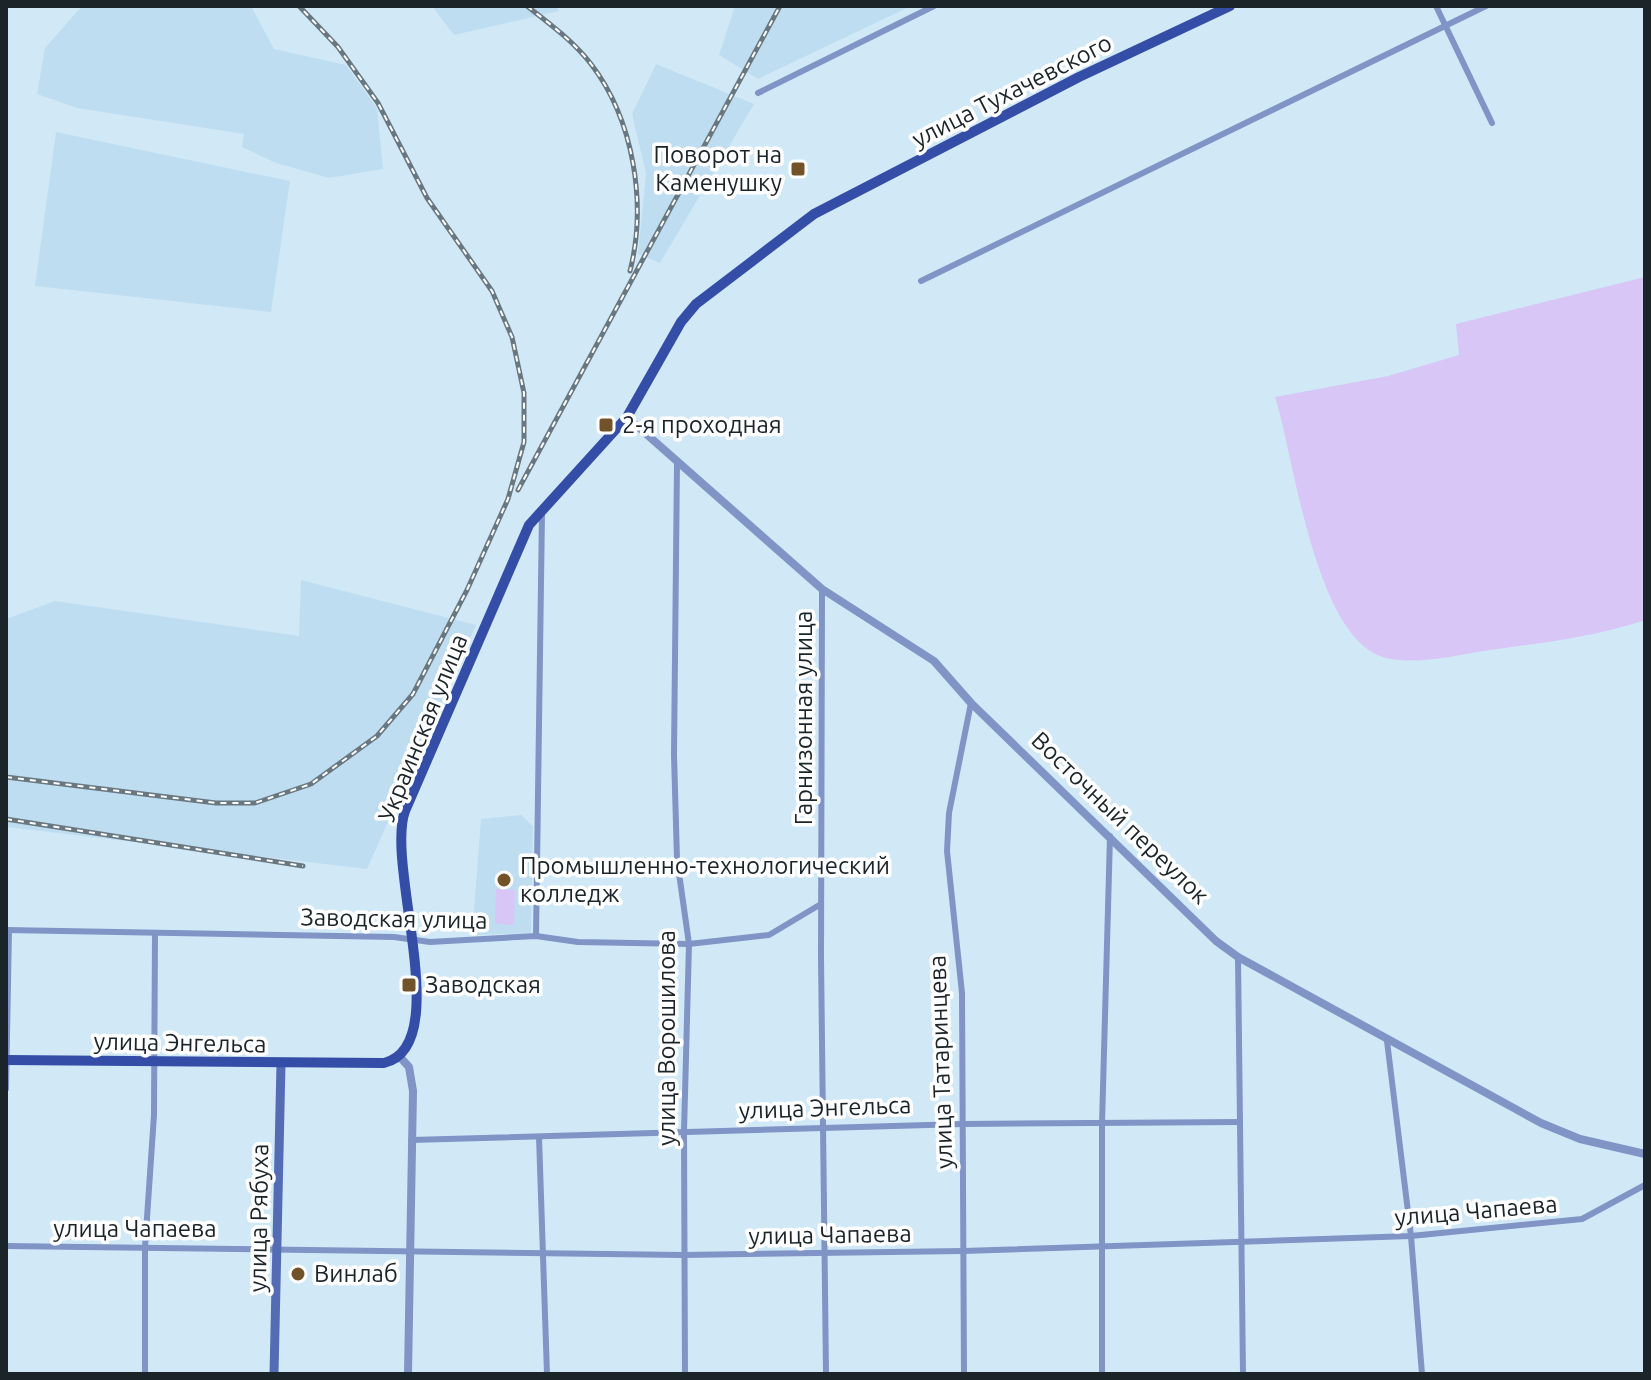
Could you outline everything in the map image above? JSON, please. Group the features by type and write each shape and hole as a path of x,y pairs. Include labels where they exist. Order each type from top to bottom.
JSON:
{"main road":[{"name":"улица Тухачевского","path":"814,214 1079,77 1230,6"},
{"name":"Украинская улица","path":"400,1057 415,1028 413,940 399,852 403,817 431,760 520,544 542,507 627,417 690,311 755,257 814,214"},
{"name":"улица Энгельса","path":"7,1060 281,1064 384,1063 400,1057"},
{"name":"улица Рябуха","path":"274,1374 281,1064"}],"street":[{"path":"758,93 934,6"},
{"path":"1436,6 1492,123"},
{"path":"921,281 1486,6"},
{"name":"Восточный переулок","path":"627,417 822,589 934,661 971,703 1216,941 1238,957 1387,1041 1569,1135 1645,1154"},
{"name":"улица Ворошилова","path":"677,463 674,755 677,859 689,944 684,1132 685,1374"},
{"path":"536,936 542,507"},
{"name":"Гарнизонная улица","path":"822,589 821,904 826,1374"},
{"name":"улица Татаринцева","path":"964,1374 962,993 947,851 949,813 971,703"},
{"path":"1102,1374 1102,1124 1110,836"},
{"name":"Заводская улица","path":"8,930 466,941 536,936 585,943 689,944 769,935 821,904"},
{"path":"6,1089 8,930"},
{"path":"145,1374 145,1247 154,1063 155,933"},
{"path":"1238,957 1243,1374"},
{"path":"1387,1041 1411,1236 1422,1374"},
{"path":"400,1057 411,1074 408,1374"},
{"name":"улица Энгельса","path":"411,1140 963,1124 1240,1122"},
{"path":"539,1137 547,1374"},
{"name":"улица Чапаева","path":"6,1246 278,1247 544,1255 683,1255 963,1251 1411,1236 1582,1219 1645,1185"}],"shaded area":[{"path":"82,6 251,6 274,49 346,65 377,108 383,169 329,178 276,163 242,147 244,134 77,108 37,94 45,48"},
{"path":"432,6 556,6 559,11 454,35"},
{"path":"735,6 911,6 758,79 719,55"},
{"path":"656,64 754,104 660,263 638,254 646,173 632,114"},
{"path":"56,132 290,181 271,312 35,286"},
{"path":"1645,277 1645,620 1585,636 1423,660 1386,658 1362,644 1342,618 1325,584 1300,503 1275,397 1388,376 1459,355 1456,324"},
{"path":"301,580 476,625 367,869 6,827 6,619 55,601 299,636"},
{"name":"Промышленно-технологический колледж","path":"521,815 533,826 531,933 472,935 481,819"},
{"path":"496,889 515,890 514,925 495,924"}],"railway":[{"path":"6,777 216,803 255,803 311,784 377,736 413,694 467,590 508,499 524,442 524,393 512,337 492,291 427,198 378,103 338,47 299,6"},
{"path":"527,6 561,33 591,64 618,111 627,136 636,191 635,245 630,271"},
{"path":"518,490 780,6"},
{"path":"6,819 303,866"}],"place":[{"name":"Поворот на Каменушку","path":"798,169"},
{"name":"2-я проходная","path":"606,425"},
{"name":"Промышленно-технологический колледж","path":"504,880"},
{"name":"Заводская","path":"409,985"},
{"name":"Винлаб","path":"298,1274"}]}
